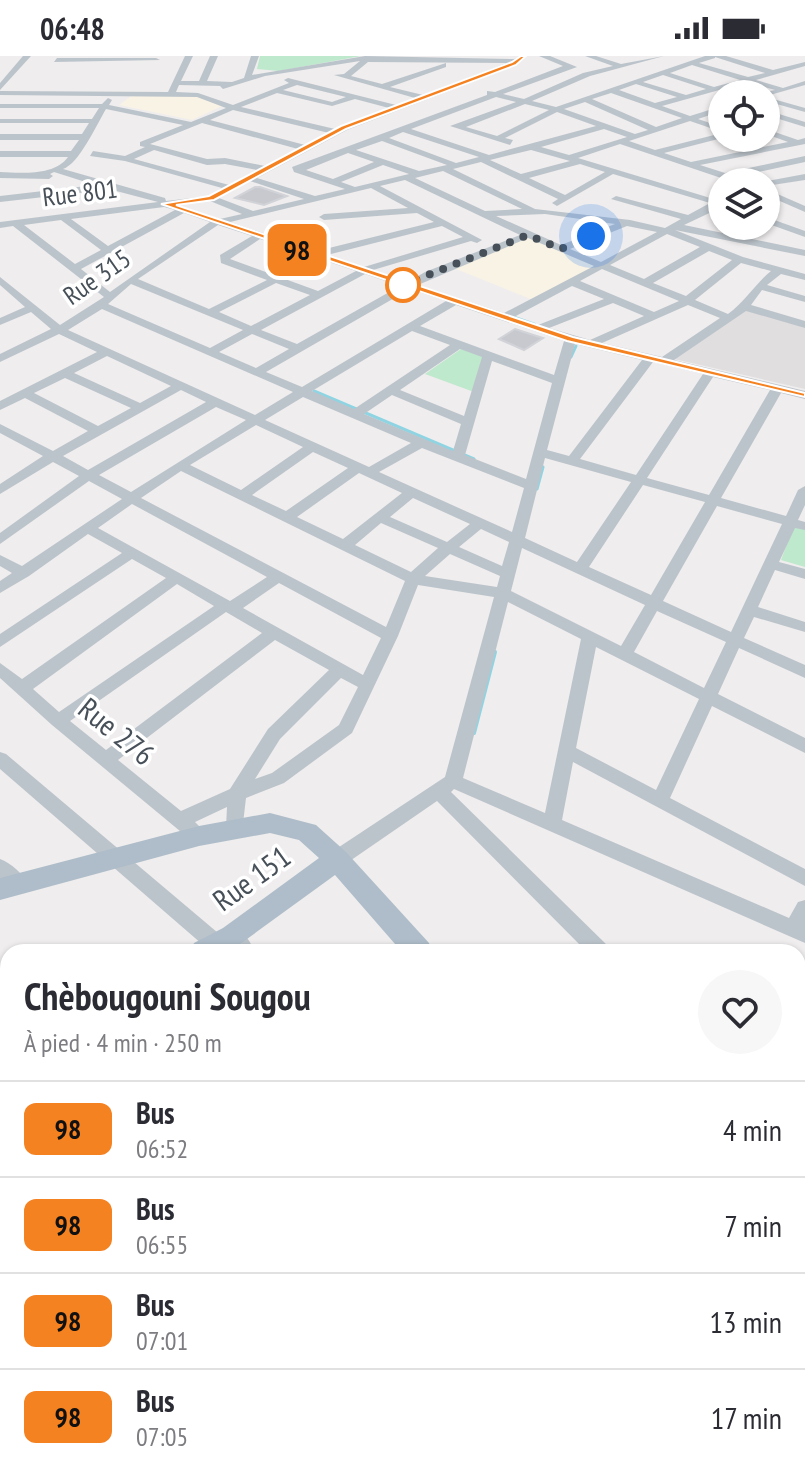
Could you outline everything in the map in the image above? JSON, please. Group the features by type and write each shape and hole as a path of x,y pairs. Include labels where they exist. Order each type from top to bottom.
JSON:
{"main road":[{"path":"6,880 118,858 189,828 270,823 307,832 337,859 412,944"},
{"name":"Rue 151","path":"228,944 337,859"}],"street":[{"path":"27,56 3,81 0,90 198,95 233,108 336,132"},
{"path":"172,93 189,56"},
{"path":"202,84 214,56"},
{"path":"248,75 255,56"},
{"path":"543,56 569,66 605,90 657,105 708,127"},
{"path":"589,56 620,66"},
{"path":"634,56 646,60"},
{"path":"458,127 586,76 660,56"},
{"path":"499,138 556,109 710,56 774,73"},
{"path":"796,56 788,59 805,64"},
{"path":"103,70 111,58"},
{"path":"57,63 158,58"},
{"path":"57,63 103,70 150,70 158,58"},
{"path":"345,77 366,58"},
{"path":"198,95 232,84 248,75 366,58 518,60"},
{"path":"382,87 457,60"},
{"path":"211,198 336,132 518,60"},
{"path":"692,63 749,80 805,64"},
{"path":"297,170 491,93 569,66"},
{"path":"727,73 752,66"},
{"path":"306,67 424,98"},
{"path":"661,72 708,87"},
{"path":"264,74 398,108"},
{"path":"3,81 22,81"},
{"path":"632,81 685,97"},
{"path":"88,92 95,82"},
{"path":"265,169 225,161 207,162 143,144 297,82"},
{"path":"165,83 232,84"},
{"path":"780,92 805,83"},
{"path":"457,85 556,109 633,136"},
{"path":"780,87 805,92"},
{"path":"657,105 708,90"},
{"path":"277,91 332,104"},
{"path":"37,175 67,165 113,92"},
{"path":"286,120 354,97"},
{"path":"585,99 654,129"},
{"path":"780,102 805,110"},
{"path":"0,106 105,106 190,124"},
{"path":"522,177 576,160 633,136 708,113"},
{"path":"780,117 805,125"},
{"path":"369,119 485,158 564,198"},
{"path":"427,119 629,177 675,159"},
{"path":"200,120 305,148"},
{"path":"0,121 96,121"},
{"path":"215,223 530,147 604,126"},
{"path":"780,135 802,142"},
{"path":"0,137 87,137"},
{"path":"380,137 455,165"},
{"path":"655,153 708,137"},
{"path":"319,141 418,174"},
{"path":"619,141 708,171"},
{"path":"780,147 802,142"},
{"path":"126,159 153,147"},
{"path":"623,152 637,147"},
{"path":"690,165 754,152"},
{"path":"0,154 76,154"},
{"path":"93,154 126,159 231,188"},
{"path":"762,168 805,159"},
{"path":"333,182 382,162"},
{"path":"276,164 353,189"},
{"path":"444,168 539,211"},
{"path":"57,170 589,345 805,395"},
{"path":"539,211 612,171"},
{"path":"0,175 77,178"},
{"path":"406,177 528,235 729,318"},
{"path":"629,177 629,190"},
{"path":"780,181 805,177"},
{"path":"249,178 313,199"},
{"path":"371,185 494,248"},
{"path":"0,199 109,186"},
{"path":"629,190 692,219"},
{"path":"591,217 629,190 708,201"},
{"path":"211,198 252,214"},
{"name":"Rue 801","path":"0,225 174,206 211,198"},
{"path":"780,198 804,208"},
{"path":"300,202 345,229"},
{"path":"72,270 108,251 174,206"},
{"path":"324,217 418,210"},
{"path":"504,318 708,210"},
{"path":"484,214 539,211 591,217 805,253"},
{"path":"63,217 108,251"},
{"path":"313,255 444,222"},
{"path":"561,249 626,222"},
{"path":"15,223 105,301 257,372 421,443 531,486"},
{"name":"Rue 315","path":"0,358 59,330 215,223"},
{"path":"780,225 805,234"},
{"path":"673,229 739,259 805,277"},
{"path":"356,235 366,242"},
{"path":"257,372 407,286 528,235"},
{"path":"257,237 224,259 319,295"},
{"path":"212,351 362,272 472,237"},
{"path":"643,284 708,247"},
{"path":"589,345 686,302 739,259"},
{"path":"663,362 745,307 759,286 779,270"},
{"path":"211,312 276,279"},
{"path":"130,280 298,349"},
{"path":"573,282 653,316"},
{"path":"2,286 34,307 59,330 805,672"},
{"path":"759,286 805,299"},
{"path":"537,329 613,299"},
{"path":"0,588 180,465 302,389 454,301"},
{"path":"0,322 34,307"},
{"path":"745,307 805,325"},
{"path":"411,327 559,381"},
{"path":"337,859 446,786 503,593 570,339"},
{"path":"357,413 460,344"},
{"path":"0,406 106,352"},
{"path":"458,456 488,355"},
{"path":"573,460 649,359"},
{"path":"64,373 141,408"},
{"path":"580,569 710,373"},
{"path":"0,490 51,457 180,386"},
{"path":"625,653 777,389"},
{"path":"392,391 466,421"},
{"path":"24,393 98,431"},
{"path":"0,540 89,475 216,402"},
{"path":"0,428 390,636"},
{"path":"287,517 363,470 421,443"},
{"path":"242,495 312,446"},
{"path":"540,452 798,524"},
{"path":"180,465 413,579 503,593 805,746"},
{"path":"659,802 770,564 798,524 805,490"},
{"path":"345,545 412,492"},
{"path":"379,517 508,574"},
{"path":"189,828 237,794 278,778 346,729 413,579 481,522"},
{"path":"88,528 366,684"},
{"path":"0,642 133,552"},
{"path":"0,560 24,573"},
{"path":"770,564 805,574"},
{"path":"58,721 279,576"},
{"path":"22,688 177,577"},
{"path":"749,610 805,627"},
{"path":"105,760 274,632"},
{"path":"552,824 590,636"},
{"name":"Rue 276","path":"0,669 58,721 189,828"},
{"path":"235,827 237,794 274,734 340,669"},
{"path":"567,751 805,878"},
{"path":"0,759 223,944"},
{"path":"446,786 552,824 799,932 805,908"},
{"path":"446,786 594,944"}],"shaded area":[{"path":"134,94 195,96 222,106 192,120 119,105"},
{"path":"530,236 598,266 533,300 451,267"},
{"path":"746,310 805,327 805,389 674,359"}],"green space":[{"path":"260,56 361,56 279,71 257,69"},
{"path":"461,349 484,357 474,392 425,374"},
{"path":"793,528 805,528 805,567 781,560"}],"building":[{"path":"255,187 287,196 264,205 235,198"},
{"path":"515,329 543,338 524,350 499,339"}],"waterway":[{"path":"509,315 535,324"},
{"path":"571,357 576,346"},
{"path":"314,391 474,459"},
{"path":"537,489 543,467"},
{"path":"474,733 495,652"}],"bus line":[{"name":"98","path":"523,56 514,63 344,128 211,198 165,204 570,339 805,395"}],"route":[{"path":"403,285 407,286 429,274 528,235 561,249 591,236"}]}
